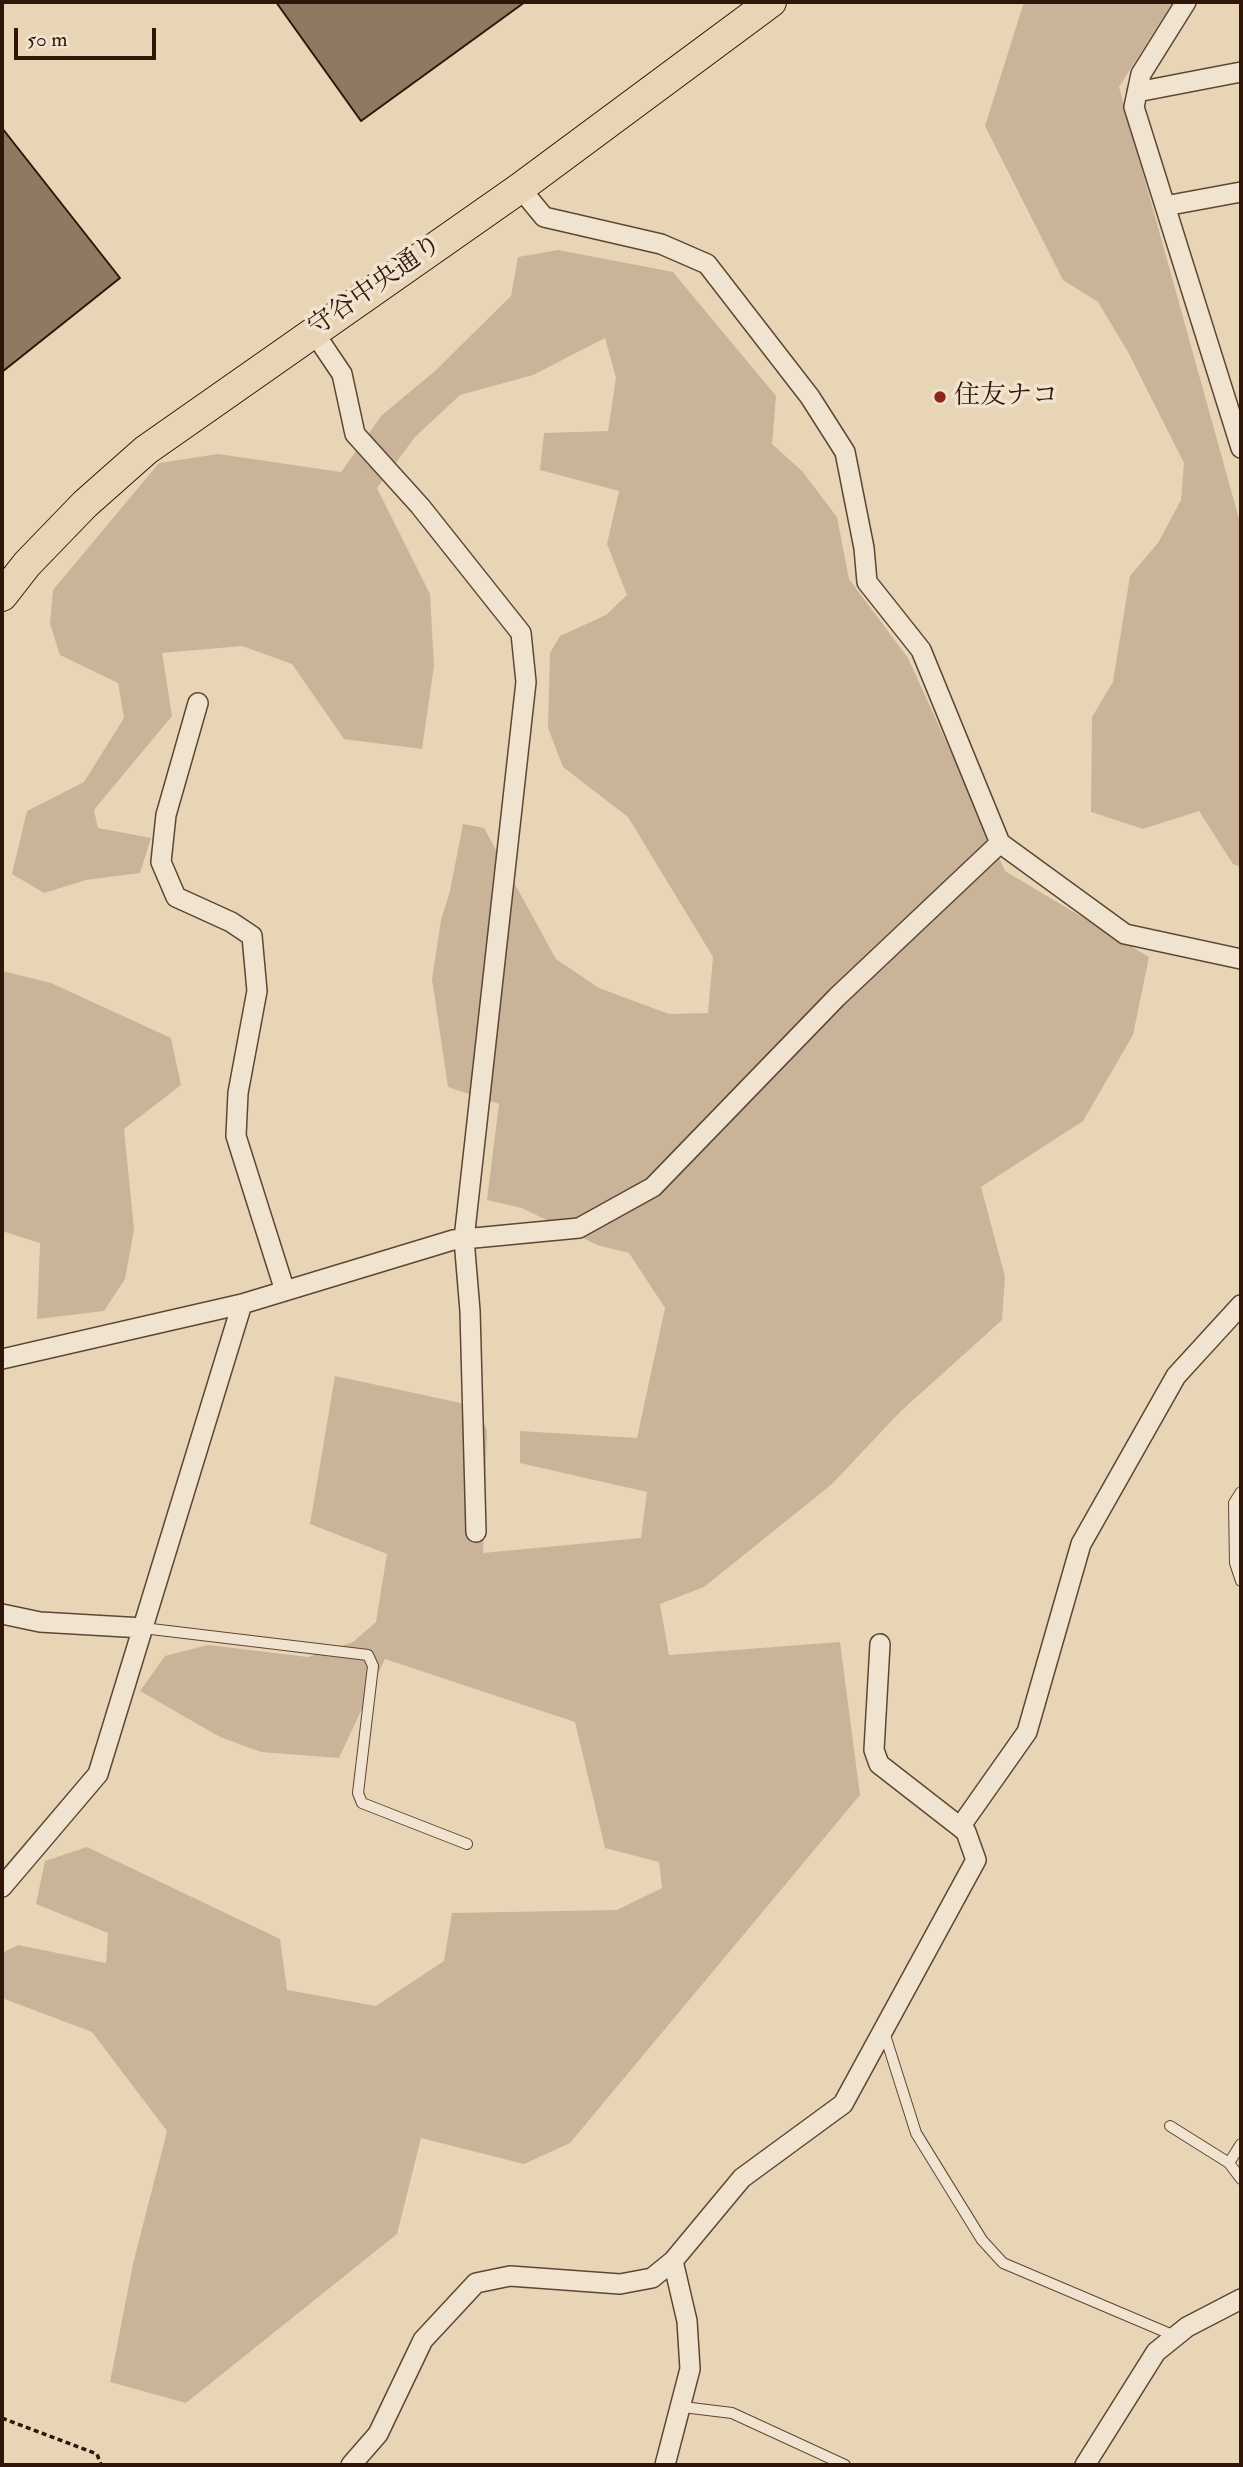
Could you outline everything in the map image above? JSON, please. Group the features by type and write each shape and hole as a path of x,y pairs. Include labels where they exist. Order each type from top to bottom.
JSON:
{"main road":[{"name":"守谷中央通り","path":"2,596 27,564 85,504 146,450 520,188 772,2"}],"street":[{"path":"1186,2 1141,74 1134,107 1241,448"},
{"path":"1137,92 1241,72"},
{"path":"520,188 544,218 661,244 707,264 810,397 845,452 864,548 867,582 921,650 1000,843 1125,934 1241,959"},
{"path":"1164,206 1241,192"},
{"path":"313,331 342,374 355,434 420,506 521,633 526,682 464,1239 470,1311 476,1532"},
{"path":"198,703 166,816 161,862 176,897 231,922 252,936 257,991 238,1093 236,1136 285,1291"},
{"path":"2,1359 242,1304 464,1239 579,1228 653,1187 837,997 1000,843"},
{"path":"2,1887 98,1774 242,1304"},
{"path":"960,1827 1027,1732 1081,1544 1176,1376 1241,1305"},
{"path":"2,1614 40,1622 143,1628"},
{"path":"351,2465 378,2434 423,2340 476,2283 510,2276 620,2284 652,2278 673,2261 742,2178 843,2104 976,1860 966,1832 879,1764 874,1750 880,1644"},
{"path":"665,2465 683,2407 690,2369 687,2321 673,2261"},
{"path":"1086,2465 1156,2351 1176,2336 1241,2299"}],"lane":[{"path":"1241,1492 1234,1503 1234,1515 1235,1563 1241,1581"},
{"path":"143,1628 368,1655 373,1667 358,1793 362,1803 467,1844"},
{"path":"883,2030 916,2133 982,2240 1003,2263 1176,2336"},
{"path":"1170,2126 1229,2163 1241,2179"},
{"path":"1229,2163 1241,2144"},
{"path":"683,2407 732,2413 845,2465"}],"path":[{"path":"2,2418 97,2454 101,2465"}],"shaded area":[{"path":"1024,2 1173,2 1119,87 1241,526 1241,867 1233,864 1199,811 1143,829 1091,812 1092,717 1113,682 1130,576 1158,543 1181,500 1184,463 1128,352 1098,302 1063,280 985,126"},
{"path":"558,250 673,272 776,396 772,444 802,471 837,517 849,579 908,658 1005,871 1149,957 1133,1035 1083,1121 981,1187 1005,1277 1002,1320 901,1411 831,1485 704,1587 660,1604 669,1655 840,1642 860,1795 570,2143 524,2164 421,2138 397,2234 186,2403 110,2382 133,2264 167,2131 92,2032 2,1998 2,1953 18,1945 106,1963 108,1933 36,1904 45,1861 87,1847 280,1939 287,1990 376,2006 444,1961 452,1913 617,1910 662,1888 659,1862 605,1848 575,1722 385,1659 339,1758 261,1752 220,1737 140,1691 165,1656 208,1645 308,1657 353,1642 376,1622 387,1554 310,1524 335,1376 475,1406 487,1430 483,1553 641,1538 647,1492 520,1463 520,1431 637,1438 665,1308 629,1253 597,1245 522,1208 487,1200 499,1104 448,1087 432,979 441,920 450,891 463,824 484,828 556,959 599,988 669,1014 708,1013 713,957 628,817 563,767 548,728 550,653 560,636 606,615 627,595 607,544 619,491 540,470 544,433 608,431 616,378 605,338 533,375 460,395 415,437 377,488 430,594 434,666 422,749 344,739 292,664 242,646 162,653 172,716 94,810 98,828 151,838 140,873 86,880 44,893 12,874 27,811 84,782 124,718 118,683 60,655 50,624 53,590 159,463 218,454 341,472 382,415 435,371 511,296 518,257"},
{"path":"2,971 51,983 171,1038 181,1085 124,1129 134,1230 125,1279 104,1311 37,1319 40,1243 2,1231"}],"building":[{"path":"276,2 525,2 361,121"},
{"path":"2,128 120,278 2,372"}],"place":[{"name":"住友ナコ","path":"940,397"}]}
